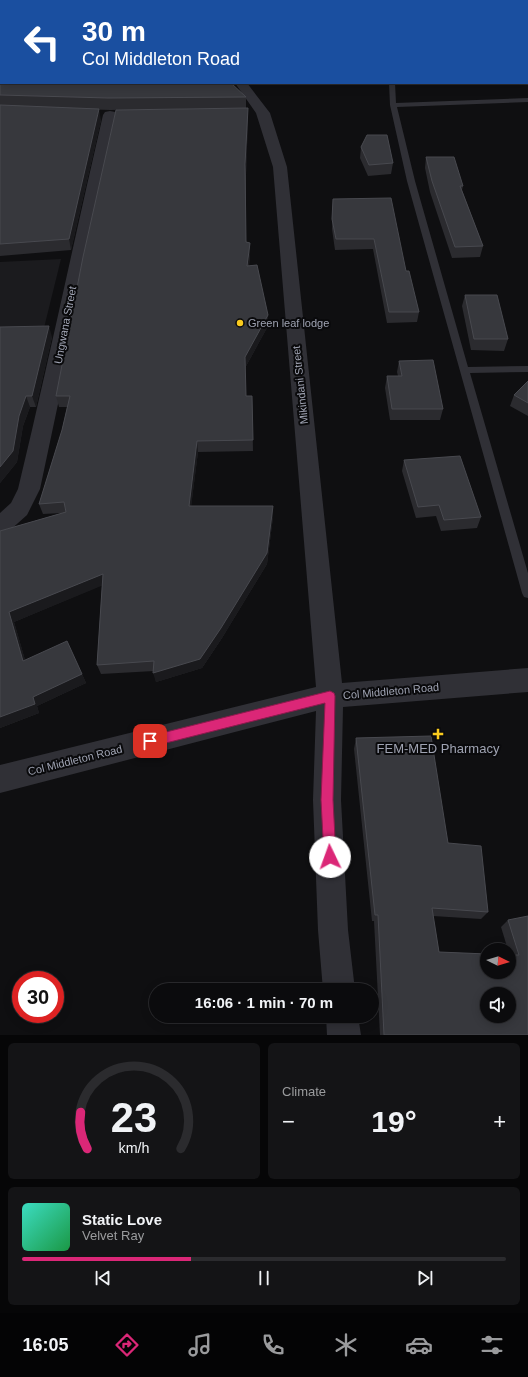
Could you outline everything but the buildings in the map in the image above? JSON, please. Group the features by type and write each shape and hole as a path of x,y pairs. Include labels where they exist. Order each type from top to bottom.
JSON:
{"street":[{"name":"Mikindani Street","path":"241,84 280,167 330,696 327,800 333,930 338,983"},
{"name":"Ungwana Street","path":"0,526 19,509 29,489 56,371 76,268 110,115"},
{"name":"Col Middleton Road","path":"0,779 330,696 528,680"},
{"path":"343,1023 344,1035"}],"lane":[{"path":"392,84 393,105 412,181 528,593"},
{"path":"393,105 528,100"},
{"path":"465,370 528,369"}],"shaded area":[{"path":"61,259 43,332 0,332 0,262"}],"place":[{"name":"Green leaf lodge","path":"240,323"},
{"name":"FEM-MED Pharmacy","path":"438,734"}],"route":[{"path":"150,741 330,696 327,800 330,857"}]}
